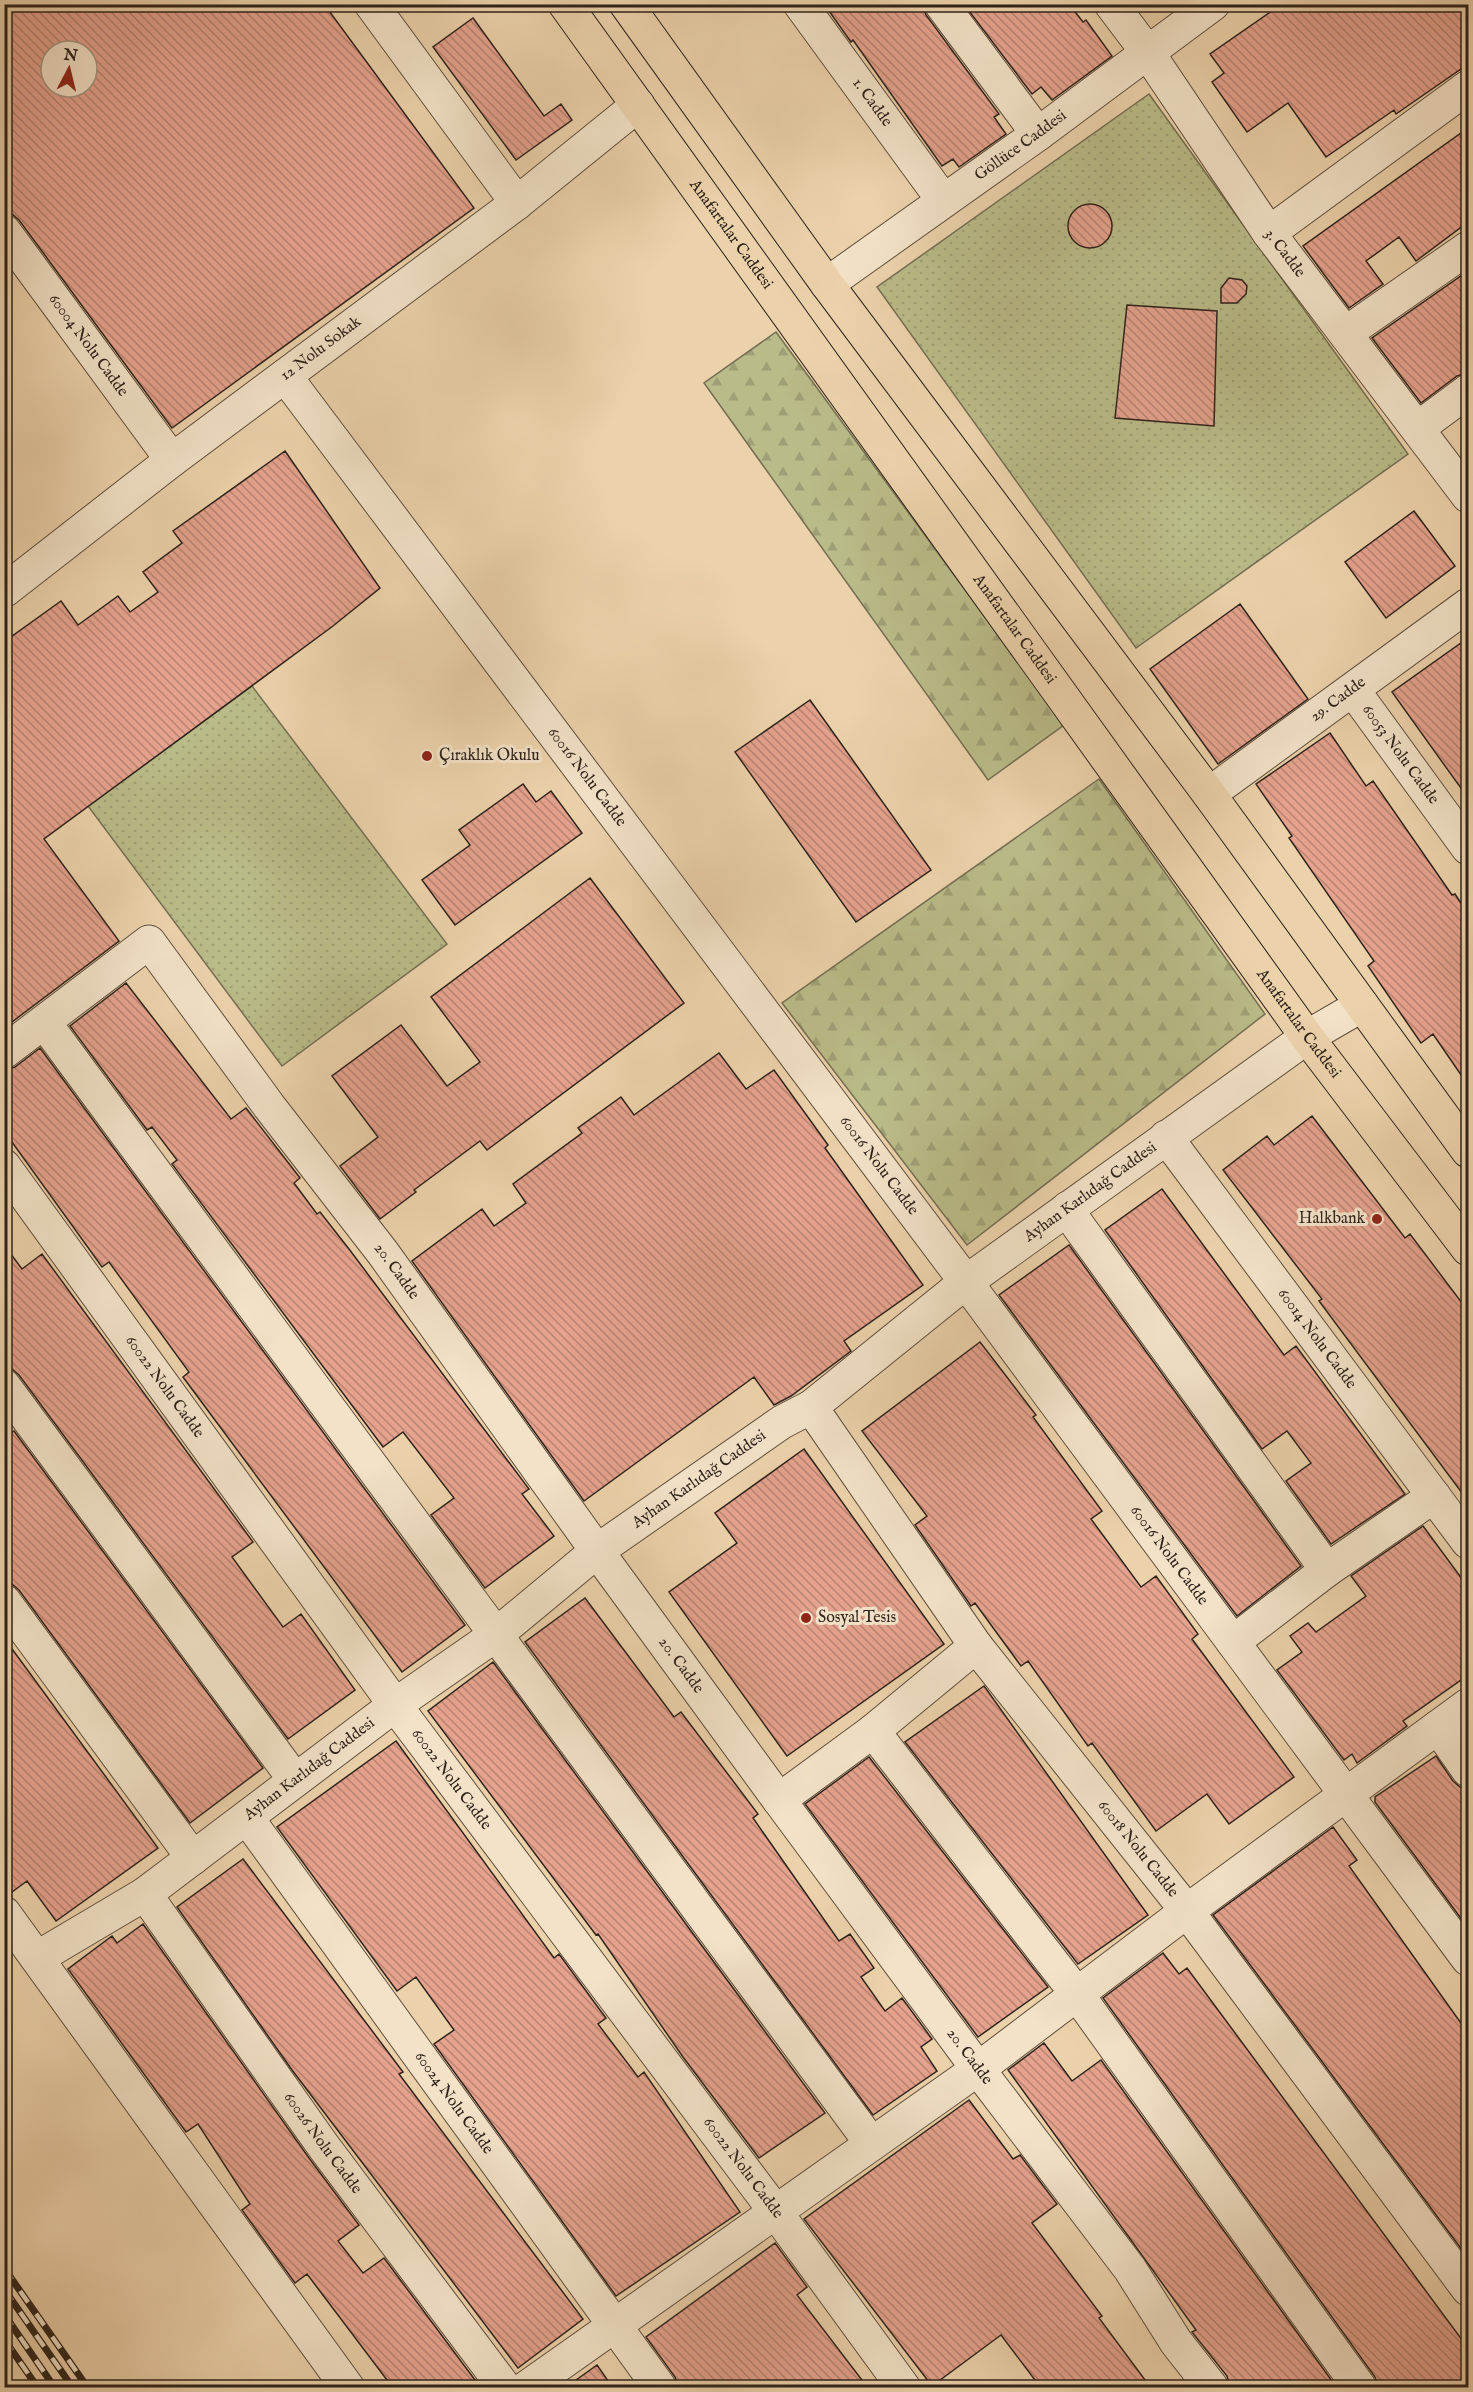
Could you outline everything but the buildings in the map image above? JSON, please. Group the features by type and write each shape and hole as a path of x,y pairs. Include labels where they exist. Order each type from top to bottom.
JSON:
{"main road":[{"name":"Anafartalar Caddesi","path":"565,4 1307,1037 1468,1249"},
{"path":"626,4 827,284 1209,794 1468,1151"},
{"path":"785,310 827,284"}],"street":[{"path":"371,4 517,203"},
{"name":"1. Cadde","path":"800,4 943,200"},
{"path":"941,4 1038,134"},
{"name":"3. Cadde","path":"1111,4 1148,52 1269,233 1468,496"},
{"name":"Göllüce Caddesi","path":"827,284 1038,134 1213,4"},
{"path":"1269,233 1468,87"},
{"name":"12 Nolu Sokak","path":"4,591 172,460 517,203 638,105"},
{"name":"60004 Nolu Cadde","path":"4,231 172,460"},
{"path":"1346,333 1468,248"},
{"name":"60016 Nolu Cadde","path":"285,376 966,1282 1468,1959"},
{"path":"1418,428 1468,391"},
{"name":"29. Cadde","path":"1209,794 1468,605"},
{"name":"60053 Nolu Cadde","path":"1353,690 1468,848"},
{"name":"20. Cadde","path":"44,1022 149,942 269,1106 383,1253 779,1800 978,2069 1130,2269 1176,2342 1212,2388"},
{"name":"Ayhan Karlıdağ Caddesi","path":"37,1958 145,1894 395,1705 497,1634 597,1551 782,1422 811,1407 966,1282 1307,1037 1362,1005"},
{"path":"4,1052 44,1022 871,2143"},
{"name":"60014 Nolu Cadde","path":"1166,1137 1468,1542"},
{"name":"60022 Nolu Cadde","path":"4,1166 395,1705 775,2211 904,2388"},
{"path":"1068,1208 1077,1224 1327,1570"},
{"path":"4,1386 296,1780"},
{"name":"60018 Nolu Cadde","path":"811,1407 976,1646 1187,1911 1468,2289"},
{"path":"1233,1642 1327,1570 1434,1496"},
{"path":"4,1601 193,1858"},
{"path":"779,1800 873,1731 976,1646"},
{"path":"526,2388 613,2324 978,2069 1345,1793 1468,1704"},
{"path":"1438,1727 1468,1770"},
{"path":"873,1731 1077,1994 1360,2388"},
{"name":"60024 Nolu Cadde","path":"247,1818 660,2388"},
{"name":"60026 Nolu Cadde","path":"145,1894 324,2147 505,2388"},
{"path":"4,1913 348,2388"}],"green space":[{"path":"1149,94 1408,454 1136,648 877,287"},
{"path":"776,332 1064,725 988,780 704,383"},
{"path":"252,686 447,944 282,1066 88,806"},
{"path":"1099,779 1265,1014 967,1245 782,1003"}],"railway":[{"path":"4,2268 88,2388"},
{"path":"4,2289 73,2388"},
{"path":"4,2314 55,2388"},
{"path":"4,2339 38,2388"}],"place":[{"name":"Çıraklık Okulu","path":"427,756"},
{"name":"Halkbank","path":"1377,1219"},
{"name":"Sosyal Tesis","path":"806,1618"}]}
